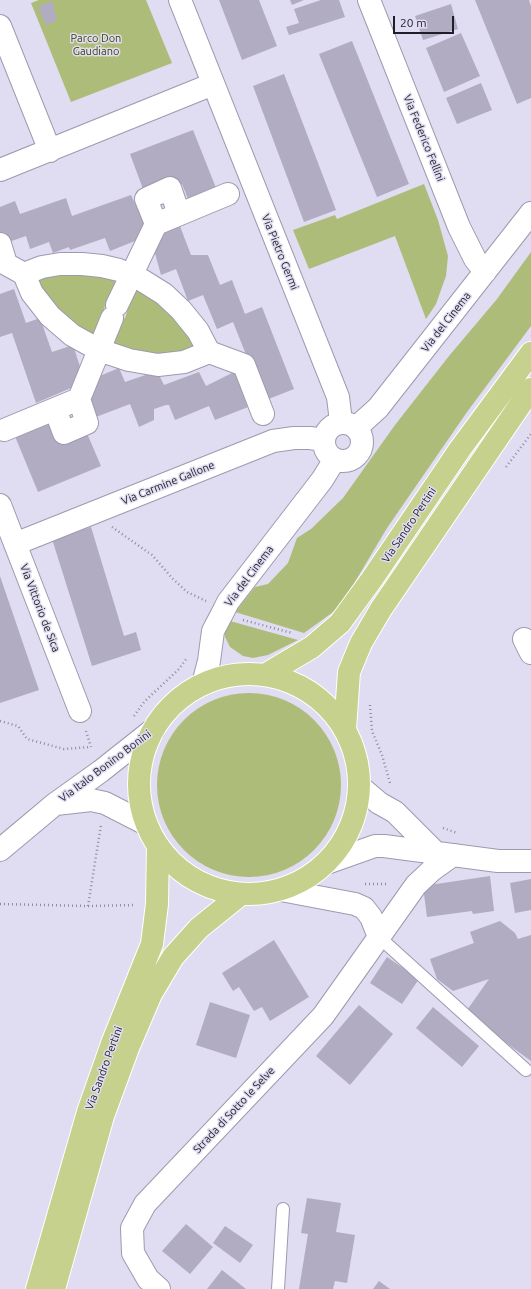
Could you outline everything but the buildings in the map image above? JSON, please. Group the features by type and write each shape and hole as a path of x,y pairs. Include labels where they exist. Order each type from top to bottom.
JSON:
{"main road":[{"name":"Via Sandro Pertini","path":"265,675 312,647 340,623 460,449 531,353"},
{"path":"345,730 349,672 361,643 381,609 531,389"},
{"path":"234,675 265,675 297,685 324,703 345,730 356,757 359,786 355,814 344,840 327,863 306,879 281,890 261,894 240,894 208,887 180,870 158,846 146,824 139,792 142,759 154,729 175,703 203,684 234,675"},
{"name":"Via Sandro Pertini","path":"36,1289 88,1112 113,1041 152,944 158,904 158,846"},
{"name":"Via Sandro Pertini","path":"54,1289 103,1116 128,1048 151,994 173,957 198,928 240,894"}],"street":[{"name":"Via Pietro Germi","path":"180,0 349,425"},
{"name":"Via Federico Fellini","path":"369,0 459,227 475,259 485,272"},
{"path":"0,26 50,151"},
{"path":"0,170 213,84"},
{"path":"4,430 79,399 115,311 156,224 228,194"},
{"name":"Via del Cinema","path":"324,440 326,433 335,424 349,425 378,408 531,213"},
{"path":"0,244 6,264 24,274 32,293 50,316 72,335 99,350 129,360 158,365 184,362 209,352"},
{"path":"24,274 42,267 60,264 82,264 102,266 119,270 140,279 164,294 181,310 198,331 209,352 244,365 264,414"},
{"path":"324,440 326,451 335,460 347,461 353,459 361,450 363,438 361,432 349,425"},
{"name":"Via Carmine Gallone","path":"15,544 273,441 294,438 324,440"},
{"name":"Via del Cinema","path":"203,684 210,661 213,631 226,607 322,480 335,460"},
{"name":"Via Vittorio de Sica","path":"0,505 80,711"},
{"name":"Via Italo Bonino Bonini","path":"0,850 55,804 102,771 154,729"},
{"path":"359,786 379,803 394,812 444,854"},
{"name":"Via Italo Bonino Bonini","path":"55,804 91,800 105,803 146,824"},
{"path":"327,863 375,846 498,861 531,860"},
{"name":"Strada di Sotto le Selve","path":"159,1289 148,1279 133,1253 132,1228 145,1204 323,1016 416,885 432,870 444,854"},
{"path":"281,890 355,904 364,908 371,917 379,937"}],"lane":[{"path":"379,937 526,1070"},
{"path":"278,1289 283,1209"}],"path":[{"path":"94,512 107,524 152,555 173,579 187,592 210,604"},
{"path":"239,619 295,634"},
{"path":"132,718 144,702 179,669 188,658"},
{"path":"369,700 372,731 382,755 391,786"},
{"path":"80,711 93,753"},
{"path":"0,721 18,726 27,739 64,749 90,747"},
{"path":"88,906 101,820"},
{"path":"437,824 443,828 461,834"},
{"path":"0,904 88,906 140,905"}],"green space":[{"name":"Parco Don Gaudiano","path":"39,0 146,0 172,63 71,102 31,3"},
{"path":"424,184 438,220 448,256 446,276 436,304 426,319 395,236 309,269 293,230 335,215 337,219"},
{"path":"531,252 531,326 467,412 387,528 340,607 304,633 235,612 255,587 268,584 288,563 297,538 311,529 343,498 395,425 449,356 497,299"},
{"path":"35,273 126,276 110,302 105,306 103,312 104,318 97,346 52,314"},
{"path":"141,282 205,350 172,359 103,348 120,322 125,318 128,309 124,303"},
{"path":"230,621 298,640 268,655 253,658 243,656 230,647 225,637 225,628"},
{"path":"258,693 267,694 293,704 308,714 320,726 330,741 337,758 340,767 340,803 330,829 320,844 308,856 293,866 267,876 240,877 231,876 205,866 190,856 178,844 168,829 158,803 157,776 158,767 168,741 178,726 190,714 205,704 231,694"}]}
